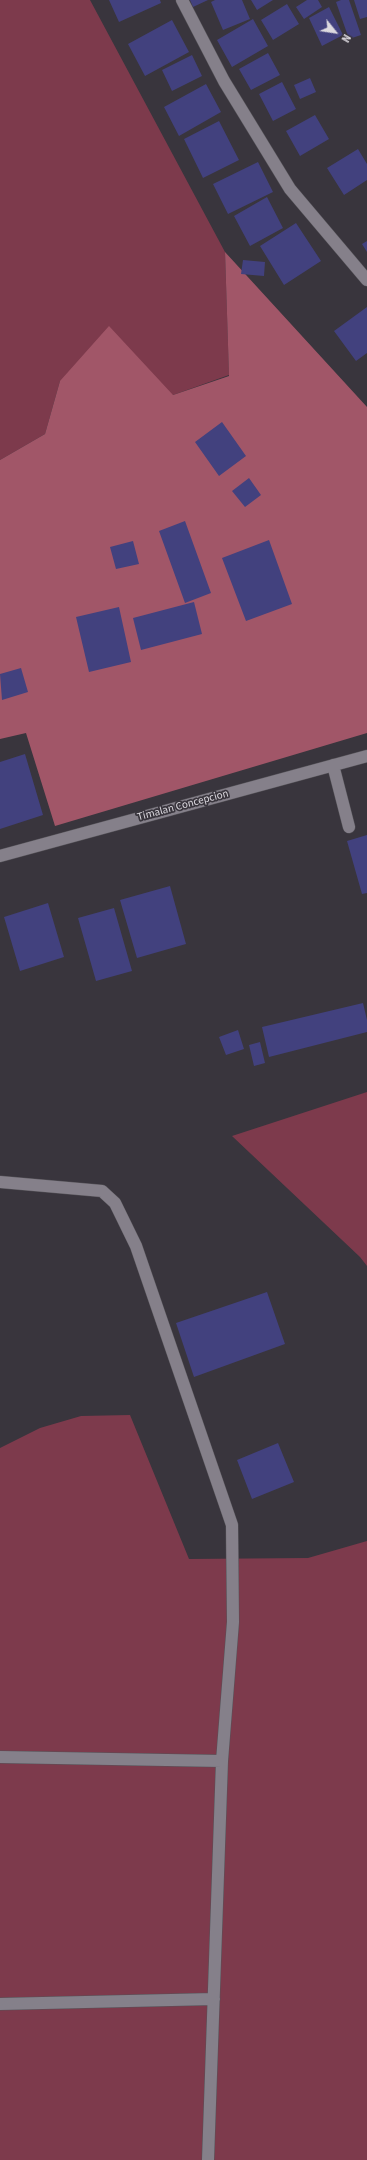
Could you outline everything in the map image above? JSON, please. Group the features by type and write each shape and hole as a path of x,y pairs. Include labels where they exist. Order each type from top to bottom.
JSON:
{"street":[{"path":"182,0 224,81 290,189 367,280"},
{"name":"Timalan Concepcion","path":"0,856 367,756"},
{"path":"333,765 349,827"},
{"path":"0,1182 102,1191 115,1203 136,1246 232,1525 232,1622 222,1761 208,2160"},
{"path":"0,1757 222,1761"},
{"path":"0,2004 214,1999"}],"shaded area":[{"path":"0,0 90,0 225,252 229,375 173,395 60,381 45,434 0,460"},
{"path":"225,252 367,407 367,733 55,826 26,733 0,739 0,460 45,434 60,381 109,326 173,395 229,376"},
{"path":"367,1092 367,1266 360,1257 232,1136"},
{"path":"130,1415 189,1559 308,1558 367,1541 367,2160 0,2160 0,1448 40,1428 81,1416"}],"building":[{"path":"109,0 160,0 161,3 119,22"},
{"path":"190,0 208,0 193,7"},
{"path":"215,0 242,0 250,19 223,30 211,2"},
{"path":"251,0 273,0 257,10"},
{"path":"307,0 318,0 322,7 304,19 296,7"},
{"path":"341,0 349,0 361,35 349,39 336,2"},
{"path":"354,0 367,0 367,17 360,19"},
{"path":"287,4 299,24 273,40 261,20"},
{"path":"329,7 343,35 322,46 309,18"},
{"path":"253,19 268,46 232,67 217,40"},
{"path":"172,20 189,52 145,76 128,44"},
{"path":"268,53 280,75 251,90 239,69"},
{"path":"192,55 202,76 172,91 162,70"},
{"path":"310,78 316,92 300,99 294,85"},
{"path":"282,82 296,109 273,121 259,94"},
{"path":"206,84 221,112 179,136 164,107"},
{"path":"315,115 329,139 300,156 286,131"},
{"path":"219,121 239,160 203,178 184,139"},
{"path":"358,149 367,164 367,180 344,195 327,168"},
{"path":"258,162 273,192 228,214 213,184"},
{"path":"267,197 283,228 250,246 234,216"},
{"path":"296,223 321,261 284,285 260,246"},
{"path":"367,241 367,252 362,244"},
{"path":"243,260 265,262 264,276 241,274"},
{"path":"367,307 367,353 356,361 334,331"},
{"path":"222,422 246,456 219,476 195,442"},
{"path":"249,478 261,495 245,507 232,491"},
{"path":"185,521 211,593 185,603 159,531"},
{"path":"269,540 292,604 246,621 222,558"},
{"path":"133,541 139,564 116,569 110,547"},
{"path":"194,602 202,634 141,650 133,618"},
{"path":"119,607 131,662 89,672 76,617"},
{"path":"21,668 28,692 2,700 0,674"},
{"path":"25,754 43,815 0,829 0,762"},
{"path":"367,835 367,893 362,894 347,841"},
{"path":"170,886 186,944 137,958 120,900"},
{"path":"48,903 64,957 20,971 4,917"},
{"path":"114,908 132,971 96,981 78,918"},
{"path":"363,1003 367,1020 367,1032 269,1057 262,1027"},
{"path":"238,1030 244,1049 226,1055 219,1037"},
{"path":"260,1042 265,1063 254,1066 249,1045"},
{"path":"267,1292 285,1344 194,1377 176,1323"},
{"path":"278,1443 294,1482 252,1499 237,1460"}]}
